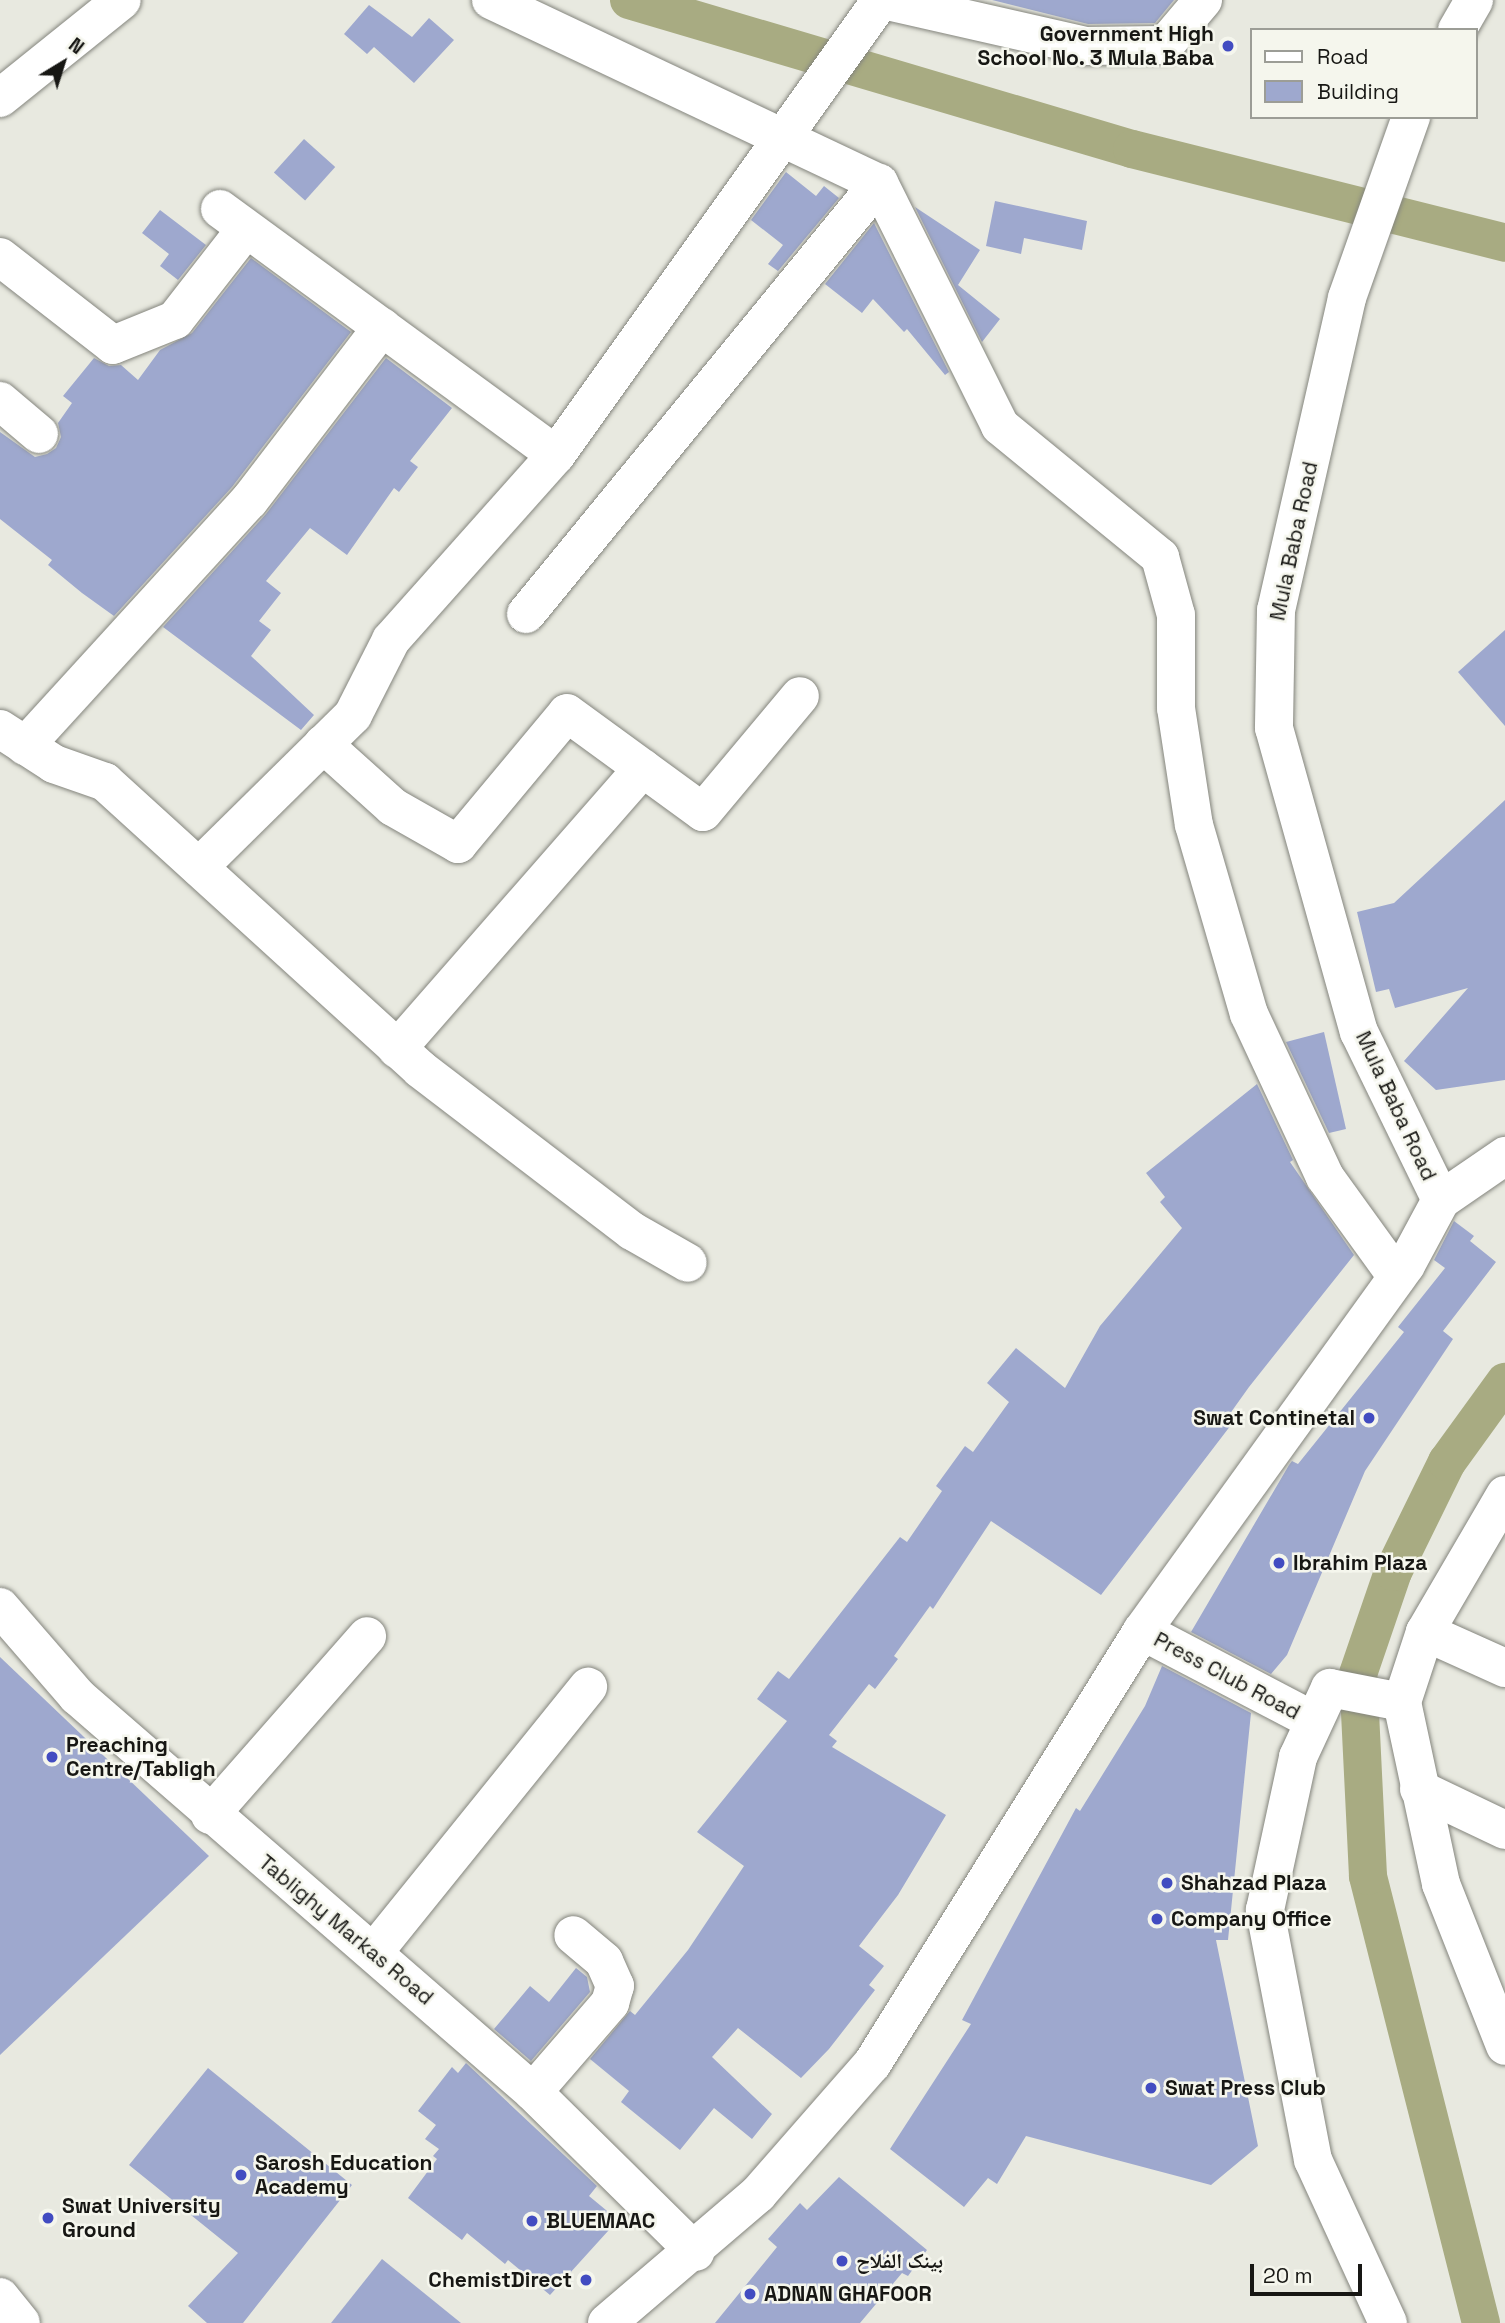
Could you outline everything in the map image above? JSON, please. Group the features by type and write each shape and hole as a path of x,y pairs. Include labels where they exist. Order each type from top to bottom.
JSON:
{"street":[{"path":"0,98 122,0"},
{"path":"491,0 879,183 1000,426 1160,557 1176,615 1176,708 1194,825 1249,1014 1325,1177 1399,1279"},
{"path":"199,867 354,715 391,640 556,455 882,0 1086,46 1165,46 1203,0"},
{"path":"1458,28 1475,0"},
{"name":"Mula Baba Road","path":"1410,119 1347,298 1276,610 1274,728 1359,1032 1441,1200"},
{"path":"526,614 879,183"},
{"path":"0,257 113,345 175,320 232,220 556,455"},
{"path":"382,327 249,501 13,737 54,764 106,782 397,1049 632,1231 688,1263"},
{"path":"0,401 39,434"},
{"path":"323,744 393,807 458,844 567,713 703,812 800,696"},
{"path":"397,1049 643,768"},
{"path":"607,2323 695,2252 758,2194 872,2064 1145,1632 1399,1279 1441,1200 1505,1156"},
{"path":"1504,2040 1441,1884 1396,1701 1425,1632 1505,1495"},
{"name":"Tablighy Markas Road","path":"0,1607 77,1696 210,1815 374,1952 533,2092 695,2252"},
{"path":"630,2323 704,2262 771,2197 882,2069 1145,1632"},
{"name":"Press Club Road","path":"1145,1632 1312,1720"},
{"path":"1425,1632 1505,1668"},
{"path":"210,1815 367,1636"},
{"path":"374,1952 588,1687"},
{"path":"1388,2323 1313,2161 1265,1910 1298,1757 1312,1720 1330,1688 1396,1701"},
{"path":"1419,1789 1505,1830"},
{"path":"533,2092 610,2003 615,1986 604,1961 573,1935"},
{"path":"0,2297 21,2323"}],"building":[{"path":"992,0 1174,0 1155,23 1088,24"},
{"path":"369,5 412,37 429,18 454,40 414,83 374,47 367,54 344,34"},
{"path":"304,139 335,167 305,201 274,172"},
{"path":"786,172 816,196 824,186 839,198 778,271 768,264 783,245 751,220"},
{"path":"995,201 1087,221 1082,250 1024,238 1021,254 986,246"},
{"path":"915,207 980,250 958,285 1000,319 982,342"},
{"path":"160,210 206,245 178,280 160,266 169,254 142,233"},
{"path":"874,223 949,372 945,375 907,329 904,332 873,299 862,313 825,284"},
{"path":"251,258 351,332 232,487 114,616 48,565 52,560 0,519 0,432 35,457 56,448 61,437 58,423 72,403 63,396 94,358 109,366 121,365 138,380 160,350 192,333"},
{"path":"386,358 452,408 410,461 418,467 399,492 394,488 347,555 310,528 266,581 281,593 259,621 271,630 251,656 314,715 301,730 163,627 266,514"},
{"path":"1505,630 1505,726 1458,672"},
{"path":"1505,800 1505,1080 1436,1090 1404,1061 1468,988 1395,1008 1389,989 1376,992 1357,912 1394,903"},
{"path":"1324,1032 1346,1129 1329,1133 1286,1042"},
{"path":"1257,1084 1293,1160 1290,1162 1354,1255 1249,1387 1224,1422 1231,1425 1101,1595 991,1521 933,1609 930,1606 894,1656 898,1659 875,1689 869,1684 829,1735 837,1741 832,1747 946,1815 898,1895 859,1946 884,1966 869,1985 875,1990 829,2049 801,2078 738,2028 712,2057 772,2114 752,2139 714,2108 680,2150 621,2102 629,2091 590,2059 630,2011 635,2015 688,1950 744,1866 697,1832 787,1721 757,1699 778,1671 789,1679 900,1537 907,1542 942,1491 936,1486 965,1446 973,1452 1009,1402 987,1383 1016,1348 1065,1388 1100,1326 1182,1228 1160,1202 1165,1197 1146,1173"},
{"path":"1454,1221 1474,1236 1470,1241 1496,1262 1443,1331 1453,1339 1365,1471 1287,1655 1271,1674 1191,1632 1289,1465 1292,1461 1298,1464 1404,1332 1398,1327 1445,1268 1434,1260"},
{"name":"Preaching Centre/Tabligh","path":"0,1657 209,1856 0,2055"},
{"path":"1162,1666 1251,1713 1228,1940 1216,1940 1258,2146 1211,2185 1026,2136 997,2184 988,2178 964,2207 890,2149 971,2024 962,2020 1076,1808 1080,1811 1145,1706"},
{"path":"576,1968 587,1977 590,1992 531,2061 494,2029 530,1986 549,2002"},
{"path":"466,2063 597,2186 589,2196 618,2220 550,2295 508,2260 505,2264 467,2233 462,2240 408,2198 437,2159 433,2156 439,2149 425,2139 436,2125 418,2111 452,2067 458,2073"},
{"name":"Sarosh Education Academy","path":"208,2068 352,2185 243,2323 207,2323 188,2306 238,2253 129,2165"},
{"path":"839,2177 927,2250 908,2276 902,2273 860,2323 715,2323 777,2247 768,2239 800,2203 807,2210"},
{"path":"382,2259 461,2323 331,2323"}],"waterway":[{"path":"629,0 1132,149 1505,243"},
{"path":"1481,2323 1368,1876 1358,1674 1393,1572 1447,1462 1505,1382"}],"place":[{"name":"Government High School No. 3 Mula Baba","path":"1228,46"},
{"name":"Swat Continetal","path":"1369,1418"},
{"name":"Ibrahim Plaza","path":"1279,1563"},
{"name":"Preaching Centre/Tabligh","path":"52,1757"},
{"name":"Shahzad Plaza","path":"1167,1883"},
{"name":"Company Office","path":"1157,1919"},
{"name":"Swat Press Club","path":"1151,2088"},
{"name":"Sarosh Education Academy","path":"241,2175"},
{"name":"Swat University Ground","path":"48,2218"},
{"name":"BLUEMAAC","path":"532,2221"},
{"name":"بینک الفلاح","path":"842,2261"},
{"name":"ChemistDirect","path":"586,2280"},
{"name":"ADNAN GHAFOOR","path":"750,2294"}]}
